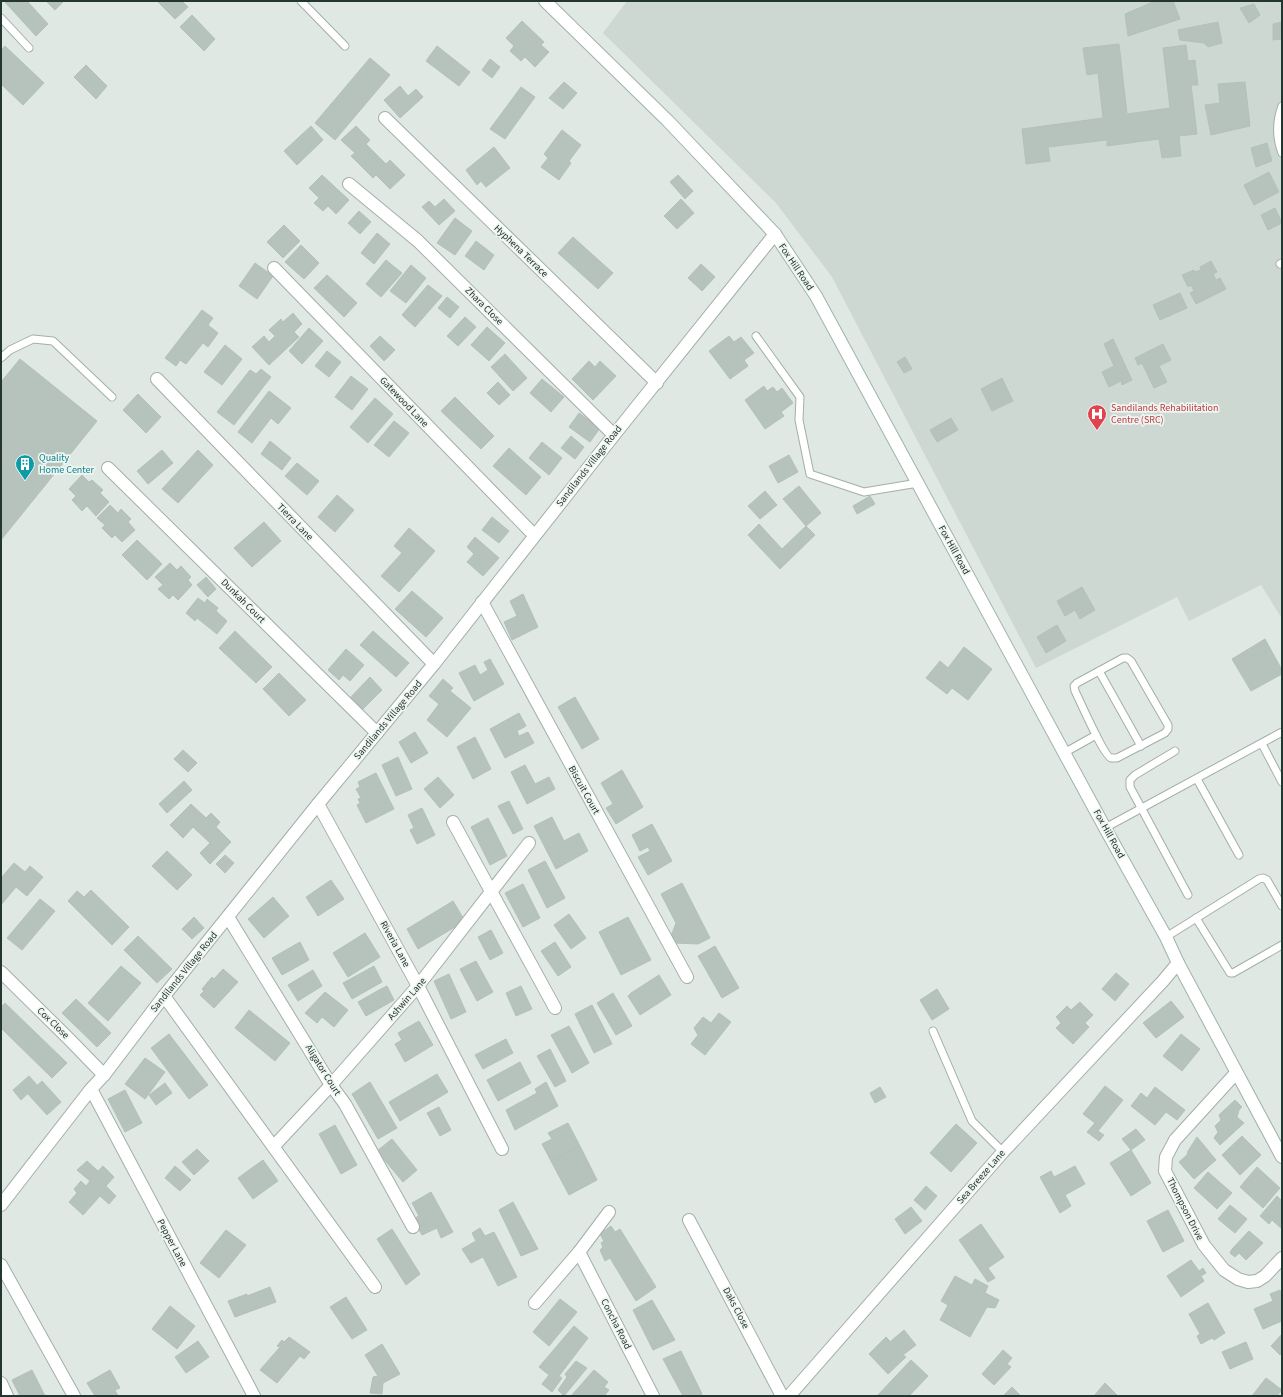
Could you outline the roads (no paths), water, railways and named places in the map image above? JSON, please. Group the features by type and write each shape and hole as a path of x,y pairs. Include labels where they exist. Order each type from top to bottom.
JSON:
{"street":[{"name":"Fox Hill Road","path":"546,1 668,121 775,234 816,296 1064,753 1166,937 1178,963 1282,1157"},
{"name":"Hyphena Terrace","path":"385,118 657,383"},
{"name":"Zhara Close","path":"349,184 418,241 614,435"},
{"name":"Sandilands Village Road","path":"1,1203 318,804 434,664 534,535 775,234"},
{"name":"Gatewood Lane","path":"274,268 534,535"},
{"name":"Tierra Lane","path":"156,379 434,664"},
{"name":"Dunkah Court","path":"108,468 377,733"},
{"name":"Biscuit Court","path":"482,602 687,977"},
{"name":"Riveria Lane","path":"318,804 418,986 502,1149"},
{"path":"453,822 555,1008"},
{"name":"Ashwin Lane","path":"274,1146 331,1085 418,986 529,842"},
{"name":"Aligator Court","path":"228,917 331,1085 345,1104 413,1227"},
{"name":"Sea Breeze Lane","path":"789,1396 1003,1152 1163,981 1178,963"},
{"name":"Cox Close","path":"1,972 104,1075"},
{"path":"164,996 274,1146 375,1288"},
{"name":"Thompson Drive","path":"1236,1073 1175,1140 1166,1157 1165,1171 1204,1246 1224,1270 1238,1279 1248,1282 1256,1281 1265,1276 1282,1258"},
{"name":"Pepper Lane","path":"91,1089 254,1396"},
{"path":"535,1303 579,1252 609,1212"},
{"name":"Daks Close","path":"689,1220 782,1396"},
{"name":"Concha Road","path":"579,1252 653,1396"},
{"path":"1,1265 74,1396"},
{"path":"1,1383 8,1396"}],"lane":[{"path":"301,1 345,46"},
{"path":"1,18 29,48"},
{"path":"1282,106 1277,126 1277,137 1282,153"},
{"path":"756,336 800,397 799,420 810,474 864,492 918,483"},
{"path":"1,358 10,350 33,339 53,341 112,396"},
{"path":"1123,658 1127,658 1131,661 1168,725 1168,729 1165,733 1117,758 1111,758 1107,755 1096,735 1074,686 1123,658"},
{"path":"1099,671 1140,746"},
{"path":"1105,828 1282,732"},
{"path":"1064,753 1096,735"},
{"path":"1262,744 1282,782"},
{"path":"1175,750 1135,775 1130,780 1130,787 1188,894"},
{"path":"1197,779 1239,855"},
{"path":"1166,937 1259,879 1263,878 1268,880 1282,906"},
{"path":"1196,918 1230,973 1233,973 1282,946"},
{"path":"933,1031 972,1121 1003,1152"}],"place":[{"name":"Sandilands Rehabilitation Centre (SRC)","path":"1097,431"},
{"name":"Quality Home Center","path":"25,481"}]}
